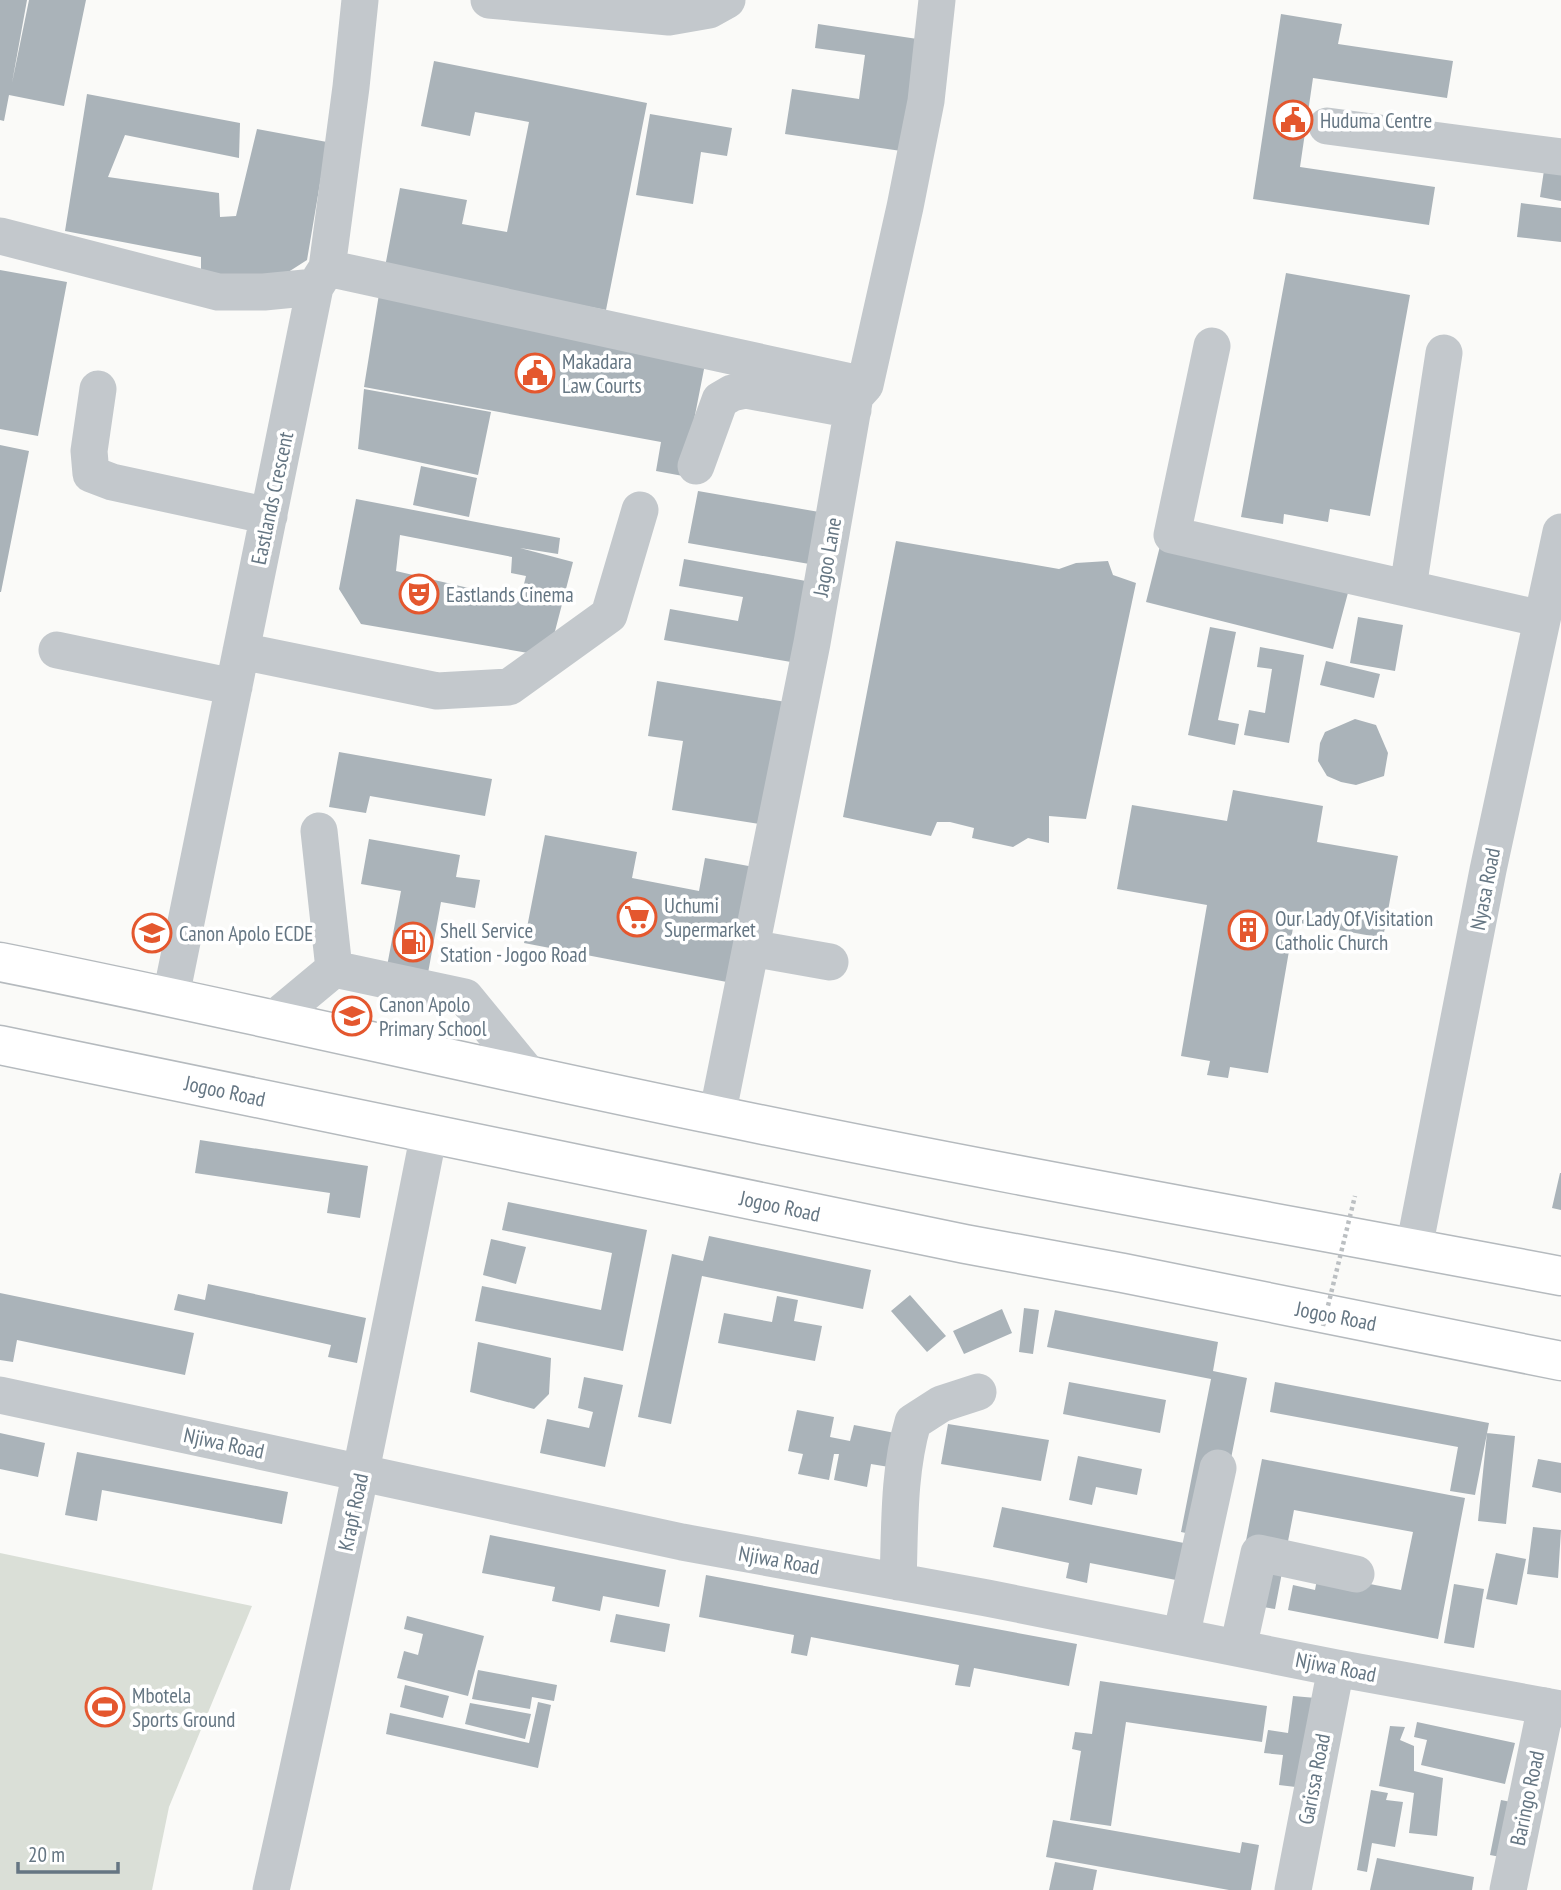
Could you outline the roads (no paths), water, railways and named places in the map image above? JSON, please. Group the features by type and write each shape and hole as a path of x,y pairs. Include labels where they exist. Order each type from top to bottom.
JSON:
{"main road":[{"path":"0,962 171,996 717,1116 1085,1189 1561,1276"},
{"name":"Jogoo Road","path":"0,1045 965,1244 1137,1275 1561,1361"}],"street":[{"name":"Eastlands Crescent","path":"171,996 269,516 321,278 351,88 360,0"},
{"path":"489,0 669,17 709,10 727,0"},
{"name":"Jagoo Lane","path":"717,1116 859,398 905,206 926,101 937,0"},
{"path":"1327,126 1561,157"},
{"path":"0,236 218,292 264,292 321,278 859,398"},
{"path":"1212,345 1172,535 1542,618"},
{"path":"1408,588 1444,353"},
{"path":"98,389 89,451 91,474 112,482 269,516"},
{"path":"696,466 720,400 732,393 746,390 859,398"},
{"path":"241,651 437,691 509,687 610,615 640,510"},
{"name":"Nyasa Road","path":"1414,1248 1488,870 1561,532"},
{"path":"57,650 234,687"},
{"path":"319,831 334,969"},
{"path":"751,948 830,962"},
{"path":"275,1019 334,969"},
{"path":"334,969 465,997 529,1075"},
{"name":"Krapf Road","path":"271,1890 309,1725 429,1133"},
{"path":"898,1581 902,1485 906,1445 913,1422 940,1404 978,1392"},
{"name":"Njiwa Road","path":"0,1395 682,1542 1554,1708"},
{"path":"1181,1637 1217,1468"},
{"path":"1238,1648 1259,1553 1356,1574"},
{"name":"Garissa Road","path":"1293,1890 1336,1668"},
{"name":"Baringo Road","path":"1508,1890 1554,1708"}],"place":[{"name":"Huduma Centre","path":"1293,120"},
{"name":"Makadara Law Courts","path":"535,373"},
{"name":"Eastlands Cinema","path":"419,594"},
{"name":"Uchumi Supermarket","path":"637,917"},
{"name":"Our Lady Of Visitation Catholic Church","path":"1248,930"},
{"name":"Canon Apolo ECDE","path":"152,933"},
{"name":"Shell Service Station - Jogoo Road","path":"413,942"},
{"name":"Canon Apolo Primary School","path":"352,1016"},
{"name":"Mbotela Sports Ground","path":"105,1707"}]}
